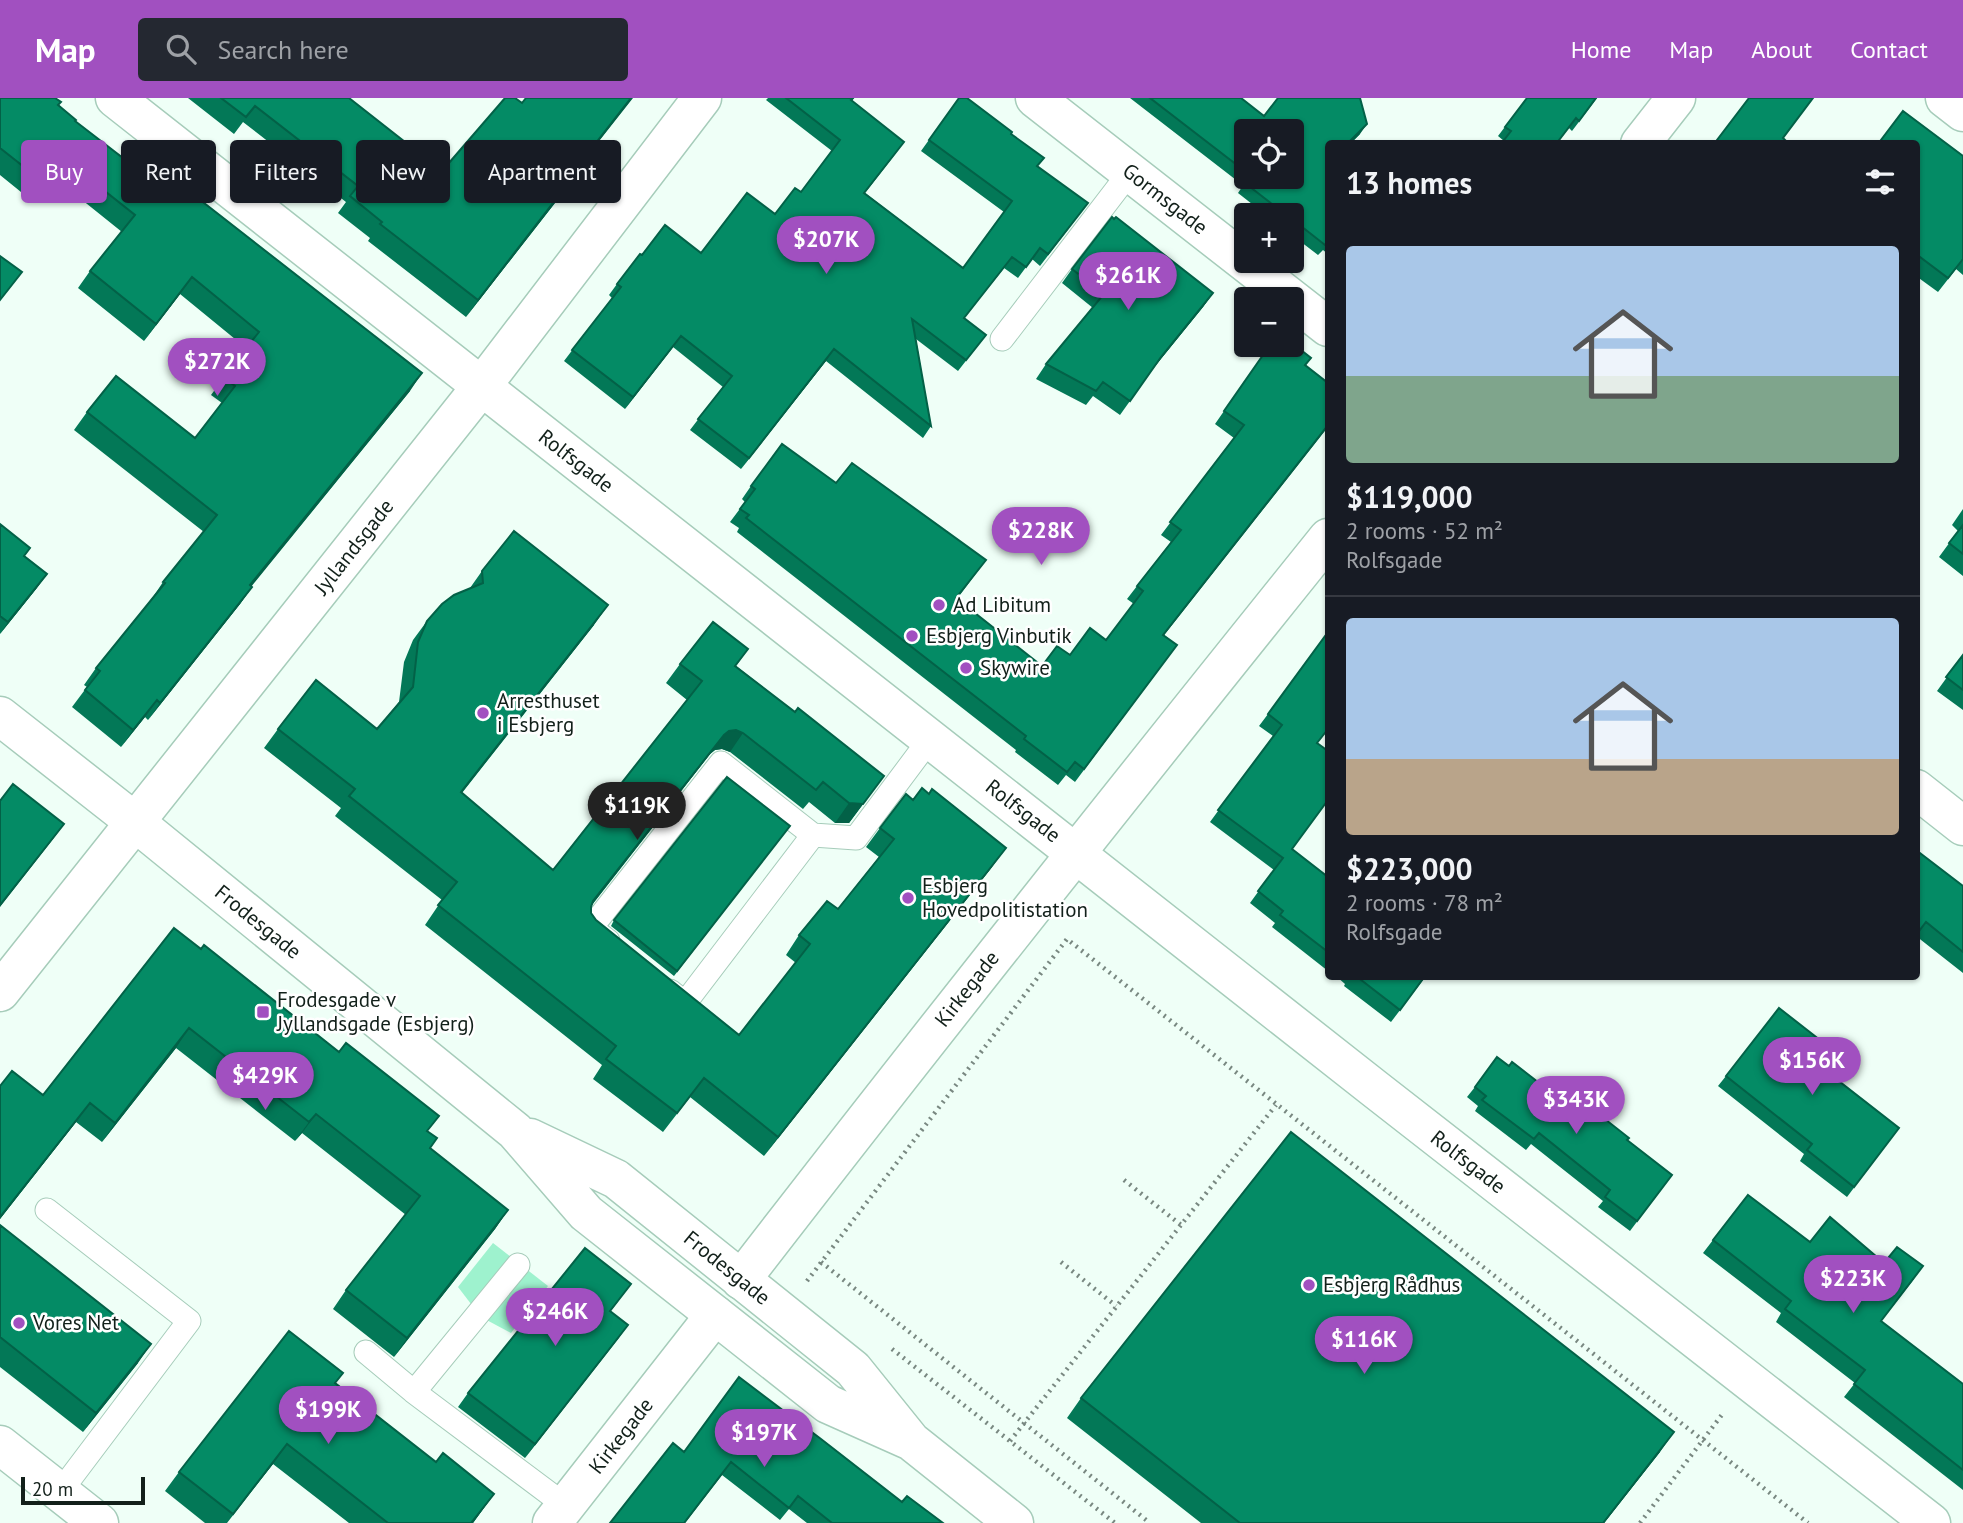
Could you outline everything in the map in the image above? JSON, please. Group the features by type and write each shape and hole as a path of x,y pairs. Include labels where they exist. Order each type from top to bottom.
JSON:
{"street":[{"name":"Rolfsgade","path":"115,98 1931,1523"},
{"name":"Jyllandsgade","path":"0,992 481,387 702,98"},
{"name":"Gormsgade","path":"1035,98 1325,325"},
{"path":"1643,140 1676,98"},
{"path":"1945,98 1963,113"},
{"name":"Kirkegade","path":"741,1280 1075,852 1325,542"},
{"name":"Frodesgade","path":"0,716 135,822 515,1131 586,1213 828,1404 911,1441"},
{"path":"1920,792 1963,826"},
{"name":"Frodesgade","path":"515,1131 616,1179 852,1369 911,1441 1014,1523"},
{"name":"Kirkegade","path":"559,1514 715,1315"},
{"path":"0,1445 99,1523"}],"lane":[{"path":"1002,339 1130,172"},
{"path":"623,953 591,928 721,763 813,835 856,838 930,739"},
{"path":"654,978 685,1003 813,835"},
{"path":"47,1210 189,1321 60,1492"},
{"path":"414,1392 519,1265"},
{"path":"366,1352 559,1514"}],"path":[{"path":"806,1282 1067,939 1808,1523"},
{"path":"1010,1441 1276,1105"},
{"path":"1124,1180 1181,1225"},
{"path":"821,1262 1150,1523"},
{"path":"1061,1262 1116,1307"},
{"path":"892,1349 1115,1523"},
{"path":"1640,1523 1703,1442"}],"green space":[{"path":"493,1243 548,1286 511,1333 481,1317 458,1287"}],"building":[{"path":"0,98 55,98 61,102 58,105 75,121 100,140 21,140 21,165 0,148"},
{"path":"221,98 349,98 403,140 356,140 356,184 342,174 342,140 299,140 255,106 246,117"},
{"path":"505,98 515,98 522,103 526,98 631,98 598,140 469,140"},
{"path":"786,98 853,98 851,100 904,142 864,193 963,268 1012,201 929,140 959,98 967,98 1044,158 1037,166 1088,203 1048,254 1040,248 1026,267 1012,257 964,318 986,335 966,360 912,319 931,426 834,349 749,458 698,419 732,376 681,336 633,397 572,350 621,287 617,284 665,225 701,253 747,193 775,214 795,188 801,192 840,140"},
{"path":"1150,98 1241,98 1264,116 1278,98 1360,98 1367,124 1351,140 1325,140 1325,245 1304,228 1304,203 1271,203 1253,189 1304,189 1304,119 1234,119 1234,163"},
{"path":"1527,98 1596,98 1579,121 1576,118 1559,140 1504,140 1511,131 1505,127"},
{"path":"1749,98 1813,98 1783,138 1785,140 1717,140"},
{"path":"1903,111 1963,156 1963,259 1948,278 1920,257 1920,140 1881,140"},
{"path":"107,146 121,156 121,203 204,203 422,373 250,585 252,587 160,703 157,700 133,730 85,690 100,671 96,668 217,515 87,412 116,376 195,438 235,386 223,377 259,332 192,277 156,324 90,271 135,215 107,193"},
{"path":"464,146 464,203 553,203 478,300 380,224 382,222 359,203 450,203 450,162"},
{"path":"356,188 356,201 350,196"},
{"path":"1112,217 1116,217 1213,293 1161,357 1130,401 1103,382 1096,391 1046,364 1104,294 1072,269"},
{"path":"0,256 22,272 0,300"},
{"path":"1304,352 1311,358 1305,365 1325,381 1325,429 1163,635 1177,645 1084,769 1075,762 1067,772 1024,739 1026,736 746,518 749,515 740,509 755,489 751,486 782,444 836,483 852,463 986,560 956,598 1042,666 1057,646 1070,655 1090,628 1106,640 1143,591 1137,586 1181,530 1170,522 1244,425 1224,411 1262,357 1304,357"},
{"path":"0,524 30,548 24,556 47,574 8,622 0,616"},
{"path":"1963,525 1963,554 1949,543"},
{"path":"514,531 608,605 461,792 553,870 702,681 680,664 713,622 748,649 735,666 795,712 798,708 884,776 863,804 849,803 823,782 816,790 743,733 729,731 593,901 591,913 596,920 739,1035 810,944 799,935 827,901 838,909 894,839 880,828 906,794 913,800 922,788 929,794 932,789 1006,848 778,1137 704,1078 677,1113 606,1059 616,1046 438,905 457,882 349,796 355,789 278,729 316,680 377,729 413,687 418,642 427,621 454,595 483,583 482,571"},
{"path":"1325,636 1325,733 1317,743 1325,749 1325,804 1292,849 1325,875 1325,950 1280,915 1283,911 1258,891 1283,858 1218,810 1282,725 1268,714"},
{"path":"1963,655 1963,690 1946,677"},
{"path":"727,777 790,826 677,971 614,920"},
{"path":"13,784 64,824 0,905 0,801"},
{"path":"1920,853 1963,886 1963,952 1926,922 1920,930"},
{"path":"174,928 201,949 204,945 339,1052 346,1043 439,1116 427,1131 437,1138 430,1148 508,1210 407,1338 346,1290 420,1196 316,1114 309,1122 189,1028 115,1123 90,1103 0,1217 0,1086 12,1071 43,1095"},
{"path":"1361,980 1422,980 1400,1010"},
{"path":"1779,1008 1839,1055 1826,1071 1899,1128 1854,1187 1807,1150 1812,1144 1726,1076"},
{"path":"1497,1057 1509,1066 1512,1062 1574,1110 1582,1101 1672,1175 1637,1221 1605,1197 1610,1190 1539,1133 1534,1139 1482,1100 1486,1096 1475,1087"},
{"name":"Esbjerg Rådhus","path":"1291,1132 1674,1432 1603,1523 1240,1523 1081,1398"},
{"path":"1748,1195 1810,1242 1830,1217 1884,1263 1897,1247 1923,1266 1881,1321 1963,1384 1963,1470 1854,1384 1865,1370 1785,1309 1791,1301 1713,1240"},
{"path":"0,1225 151,1344 96,1413 0,1337"},
{"path":"585,1248 631,1284 610,1311 628,1325 535,1444 468,1393"},
{"path":"289,1331 343,1373 335,1383 436,1462 443,1453 494,1494 471,1523 388,1523 287,1444 233,1514 179,1472"},
{"path":"739,1377 902,1502 907,1496 943,1523 832,1523 798,1496 789,1508 731,1462 684,1523 610,1523 673,1443 684,1452"}],"place":[{"name":"Ad Libitum","path":"939,605"},
{"name":"Esbjerg Vinbutik","path":"912,636"},
{"name":"Skywire","path":"966,668"},
{"name":"Arresthuset i Esbjerg","path":"483,713"},
{"name":"Esbjerg Hovedpolitistation","path":"908,898"},
{"name":"Frodesgade v Jyllandsgade (Esbjerg)","path":"263,1012"},
{"name":"Esbjerg Rådhus","path":"1309,1285"},
{"name":"Vores Net","path":"19,1323"}]}
